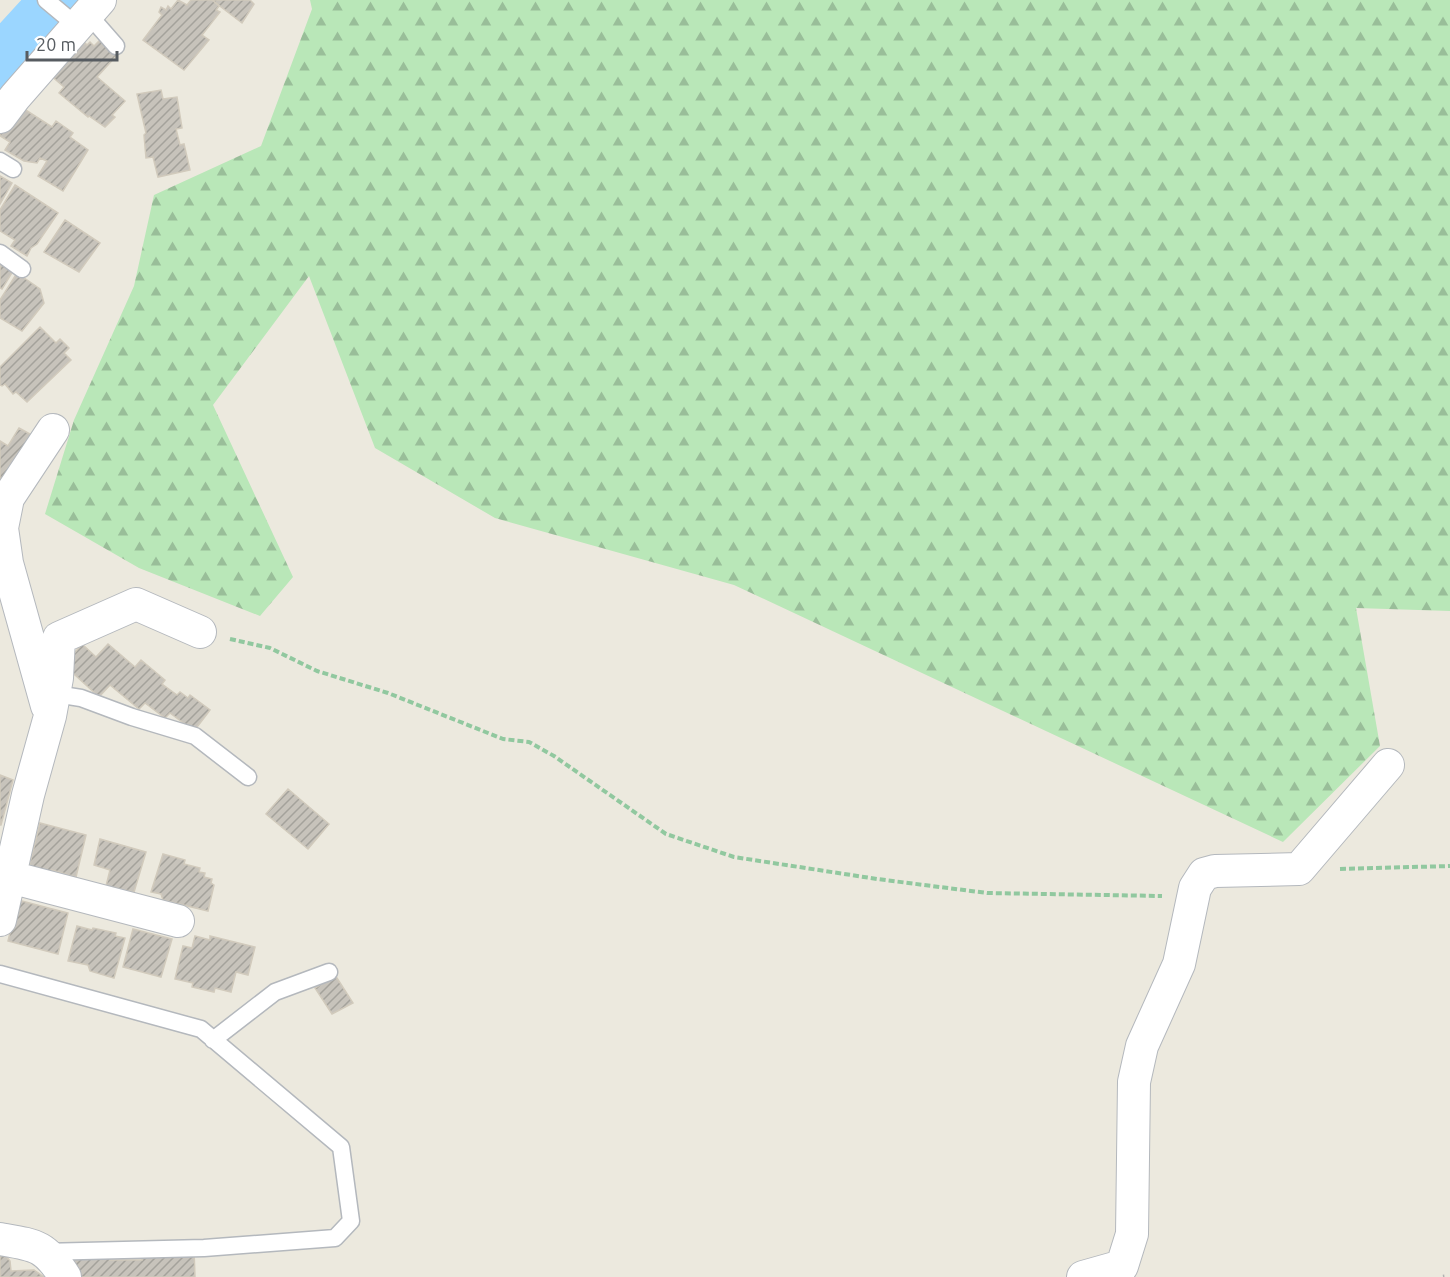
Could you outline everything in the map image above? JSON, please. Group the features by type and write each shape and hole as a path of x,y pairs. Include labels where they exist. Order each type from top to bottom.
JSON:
{"street":[{"path":"0,117 84,15"},
{"path":"52,703 7,563 2,528 8,498 53,430"},
{"path":"0,920 28,795 52,703 57,678 58,638 136,604 200,632"},
{"path":"1083,1277 1122,1266 1132,1234 1134,1082 1142,1046 1179,964 1196,888 1204,874 1215,871 1299,869 1388,765"},
{"path":"10,877 178,921"},
{"path":"0,1239 35,1245 56,1262 64,1277"}],"lane":[{"path":"46,0 84,15 116,46"},
{"path":"0,253 22,269"},
{"path":"52,703 62,695 81,698 132,717 195,736 248,777"},
{"path":"213,1040 275,992 329,972"},
{"path":"0,974 201,1029 341,1147 351,1221 335,1238 204,1248 43,1252"}],"path":[{"path":"200,632 270,648 317,670 388,693 503,738 528,741 554,756 666,834 734,857 987,893 1162,896 1196,888"},
{"path":"1299,869 1450,866"}],"green space":[{"path":"310,0 1450,0 1450,611 1356,608 1380,746 1283,842 734,585 495,518 375,448 309,276 213,405 293,577 260,616 139,568 45,514 74,420 134,286 154,195 261,146 312,9"}],"building":[{"path":"178,0 187,5 191,0 212,0 219,6 216,10 220,12 202,35 209,40 184,70 143,40 162,15 159,12 161,7 166,10 168,6 171,9"},
{"path":"212,0 250,0 254,4 242,23"},
{"path":"102,38 118,54 97,77 125,101 112,115 115,117 105,127 88,117 59,93 64,87 49,74 69,53 85,43 87,45 90,42 94,46"},
{"path":"161,90 163,99 177,97 182,128 176,129 180,145 184,144 190,170 158,177 153,157 146,158 144,135 146,133 137,94"},
{"path":"21,107 52,127 56,121 73,133 70,137 88,150 63,191 38,176 47,161 40,158 37,163 24,161 5,150 10,142 0,134"},
{"path":"0,176 12,183 0,204"},
{"path":"15,185 58,213 27,256 11,246 15,240 0,231 0,210"},
{"path":"65,220 100,243 79,272 44,252"},
{"path":"0,263 13,271 2,289 0,288"},
{"path":"17,273 40,289 44,303 22,331 0,318 0,300"},
{"path":"40,327 56,343 60,339 69,348 64,353 71,360 27,402 16,392 13,394 5,384 0,385 0,367"},
{"path":"19,428 39,439 0,503 0,441 8,446"},
{"path":"82,644 96,657 108,644 135,667 141,660 165,680 162,684 177,695 180,692 188,698 190,695 210,710 194,731 170,713 165,718 145,703 139,709 110,685 100,696 97,695 64,665"},
{"path":"0,775 13,780 1,825 0,825"},
{"path":"288,789 329,824 308,849 266,814"},
{"path":"40,823 86,835 76,877 52,870 52,872 29,867"},
{"path":"100,839 146,852 134,892 106,886 110,870 94,865"},
{"path":"163,854 185,860 184,864 200,868 199,872 205,873 204,877 212,879 211,883 214,885 208,911 163,900 161,894 151,892"},
{"path":"18,900 68,913 58,954 8,941"},
{"path":"77,926 116,933 115,936 125,938 114,978 90,971 88,965 68,961"},
{"path":"133,929 172,939 161,977 123,967"},
{"path":"195,936 210,940 210,936 255,947 248,975 236,972 231,992 215,988 214,992 192,987 193,983 175,979 183,946 192,948"},
{"path":"335,975 353,1003 332,1014 315,988"},
{"path":"194,1250 195,1277 68,1277 64,1260 109,1253 110,1260 142,1260 142,1252"},
{"path":"0,1255 6,1256 10,1261 11,1271 34,1270 44,1277 0,1277"}],"waterway":[{"path":"0,63 58,0"}],"railway":[{"path":"1443,1277 1450,1276"}]}
